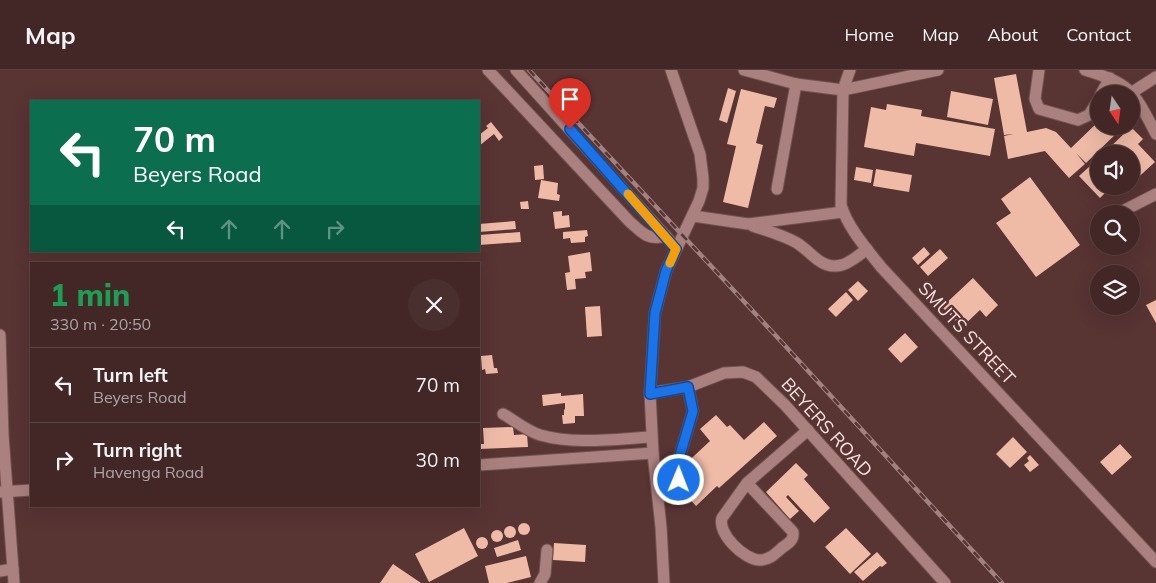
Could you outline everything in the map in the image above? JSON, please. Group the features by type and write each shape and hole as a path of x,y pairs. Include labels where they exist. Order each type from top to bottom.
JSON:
{"street":[{"path":"488,70 629,221 647,236 654,238 666,236"},
{"path":"516,70 676,249"},
{"path":"664,583 661,528 651,437 650,394 655,313 666,271 682,234 693,216 703,188 703,167 700,154 671,70"},
{"path":"744,70 796,84 843,90 937,70"},
{"name":"SMUTS STREET","path":"850,70 843,90 840,194 843,212 881,267 1156,562"},
{"path":"1039,70 1035,99 1039,109 1078,120 1090,113"},
{"path":"1085,70 1110,78 1121,85"},
{"path":"1140,87 1156,77"},
{"path":"1106,85 1110,78"},
{"path":"777,189 796,84"},
{"path":"1140,105 1156,134"},
{"path":"1135,205 1156,194"},
{"path":"748,224 843,212"},
{"path":"693,216 748,224 784,236 799,244 825,265 834,267 850,263 867,249"},
{"path":"0,335 1,435 4,492 14,583"},
{"name":"BEYERS ROAD","path":"650,394 688,387 724,373 749,374 764,384 808,430 945,583"},
{"path":"679,493 678,462 693,411 688,387"},
{"path":"503,414 538,434 568,440 596,441 651,437"},
{"path":"747,483 792,529 794,535 792,540 775,554 764,560 755,560 746,556 725,535 721,526 722,518 725,511 747,483 808,430"},
{"path":"480,465 653,453"},
{"path":"4,492 30,490"},
{"path":"540,583 545,574 546,550"},
{"path":"0,571 12,569"}],"building":[{"path":"1016,74 1027,132 1046,128 1056,132 1071,148 1090,130 1090,135 1115,135 1104,145 1090,145 1090,159 1086,163 1076,153 1085,164 1069,178 1045,151 1008,159 1004,136 1013,134 1004,135 994,78"},
{"path":"728,88 736,91 727,123 719,120"},
{"path":"741,89 777,98 774,108 765,106 756,143 763,145 748,208 723,202 736,146 727,144"},
{"path":"951,91 993,99 988,125 947,117"},
{"path":"887,104 922,110 921,116 995,129 990,156 916,143 914,156 864,147 871,107 886,110"},
{"path":"491,122 503,137 499,141 494,134 480,145 480,134 488,128 486,126"},
{"path":"1123,135 1139,135 1143,139 1139,145 1112,145"},
{"path":"1140,146 1155,162 1140,176"},
{"path":"543,165 544,179 535,180 534,166"},
{"path":"1090,166 1090,188 1079,176"},
{"path":"856,167 873,170 871,183 854,180"},
{"path":"876,169 912,175 909,192 873,186"},
{"path":"1030,177 1080,245 1036,277 996,223 1011,213 1001,199"},
{"path":"541,180 558,183 557,194 560,195 559,201 538,198"},
{"path":"528,201 529,209 521,209 520,202"},
{"path":"562,211 562,216 569,215 570,227 555,229 553,212"},
{"path":"515,221 516,229 480,232 480,224"},
{"path":"587,230 588,236 585,237 585,242 571,243 570,238 563,239 563,232"},
{"path":"520,232 521,242 480,245 480,235"},
{"path":"924,247 930,254 918,265 912,258"},
{"path":"940,249 948,258 928,276 920,267"},
{"path":"590,252 592,271 585,272 586,278 575,279 576,289 567,290 565,273 570,272 568,256"},
{"path":"973,278 998,305 986,317 980,310 962,327 942,307"},
{"path":"858,281 868,291 858,301 848,290"},
{"path":"846,292 853,300 836,317 828,309"},
{"path":"1156,300 1156,323 1146,305"},
{"path":"600,306 602,336 587,337 585,307"},
{"path":"905,333 918,347 901,363 888,349"},
{"path":"492,355 494,368 497,368 498,373 486,374 485,369 482,370 481,356"},
{"path":"561,393 561,396 583,394 584,416 575,416 575,423 563,424 562,415 564,415 565,403 543,406 542,395"},
{"path":"716,415 727,427 730,425 744,440 764,422 777,436 696,506 687,496 697,486 680,469 710,441 700,429"},
{"path":"513,427 514,435 527,434 528,447 480,449 480,444 484,444 483,428"},
{"path":"1013,437 1027,452 1010,468 996,454"},
{"path":"1120,444 1132,457 1112,475 1100,462"},
{"path":"1030,455 1039,465 1030,472 1024,465 1029,461 1027,458"},
{"path":"796,463 808,475 804,479 830,508 814,523 788,495 786,497 799,511 790,519 766,492"},
{"path":"522,523 526,523 530,529 526,535 522,535 518,531 518,527"},
{"path":"508,526 512,526 516,532 512,538 508,538 504,534 504,530"},
{"path":"464,528 478,556 429,582 415,554"},
{"path":"846,528 871,554 850,574 825,547"},
{"path":"495,530 499,530 503,536 499,542 495,542 491,538 491,534"},
{"path":"480,537 484,537 488,543 484,549 480,549 476,545 476,541"},
{"path":"518,540 521,550 497,557 494,548"},
{"path":"554,543 586,545 585,562 553,560"},
{"path":"877,552 887,563 882,567 880,566 863,581 854,572"},
{"path":"526,556 531,577 507,583 489,583 485,566"},
{"path":"393,564 421,583 380,583"}],"railway":[{"path":"529,70 1002,583"}],"slow traffic":[{"path":"628,194 676,249 670,263"}],"route":[{"path":"570,129 676,249 666,271 655,313 650,394 688,387 693,411 678,462 679,480"}]}
